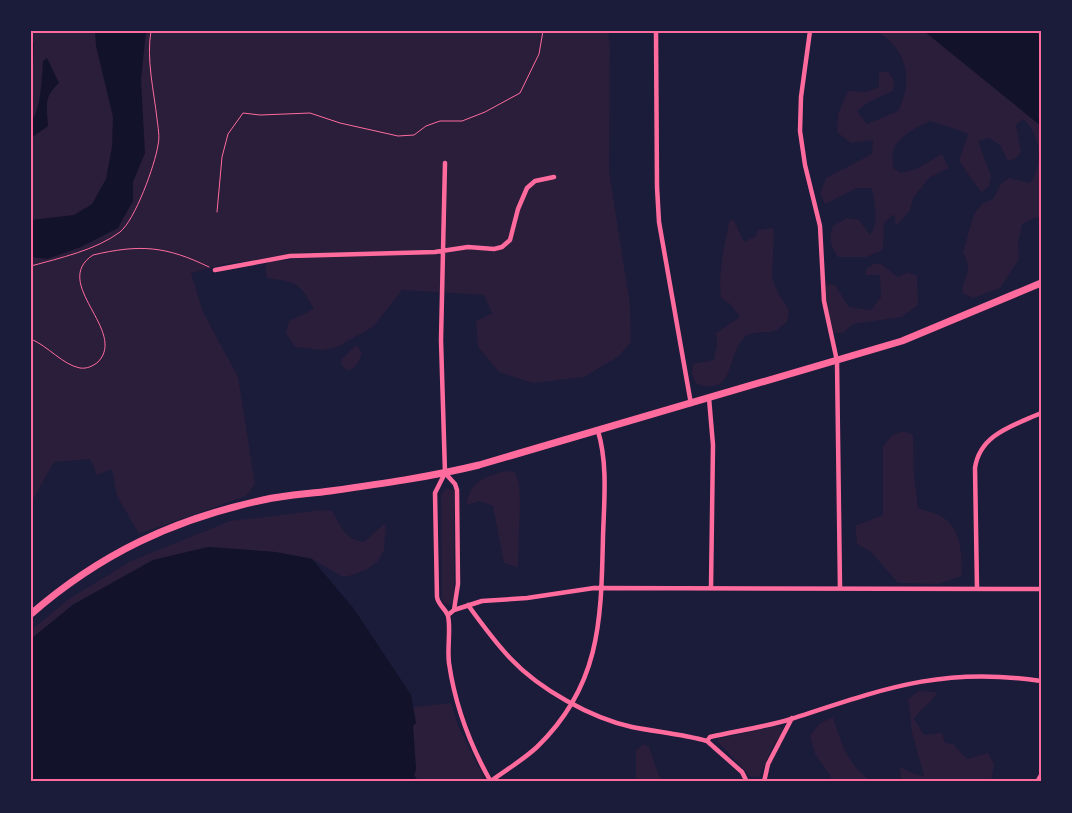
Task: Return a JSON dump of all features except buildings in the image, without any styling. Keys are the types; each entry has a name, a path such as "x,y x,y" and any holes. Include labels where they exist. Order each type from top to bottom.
{"main road":[{"path":"31,614 85,571 131,545 176,524 264,500 445,473 598,431 837,361 921,334 1041,283"}],"street":[{"path":"656,31 659,213 691,404"},
{"path":"810,31 801,97 800,131 805,166 820,226 824,301 837,361 840,588"},
{"path":"445,163 441,340 445,473 435,492 437,597 440,606 448,615 449,660 454,693 468,736 491,782 535,749 551,733 572,704 596,641 602,588 603,455 598,431"},
{"path":"215,270 290,256 328,257 456,248 494,249 502,247 510,240 518,208 527,188 535,181 554,177"},
{"path":"709,398 713,445 711,588"},
{"path":"977,588 975,468 978,456 984,444 994,435 1041,413"},
{"path":"445,473 455,484 457,490 458,584 454,610"},
{"path":"448,615 454,610 468,605 602,588 1041,589"},
{"path":"468,605 516,664 538,682 572,704 631,727 681,734 706,741 742,772 747,782"},
{"path":"706,741 710,738 792,718 886,688 941,678 991,676 1041,681"},
{"path":"764,782 768,764 792,718"},
{"path":"1038,782 1041,775"}],"path":[{"path":"31,266 98,244 121,231 136,208 151,172 159,143 152,79 151,31"},
{"path":"217,212 222,157 228,134 243,113 260,115 310,113 340,123 398,136 414,135 426,126 440,121 462,121 485,112 520,93 539,54 543,31"},
{"path":"31,339 79,368 91,366 101,358 105,346 102,332 80,285 82,269 93,255 155,247 177,253 215,270"}],"shaded area":[{"path":"31,31 608,31 610,46 609,171 630,305 631,342 619,356 584,377 533,383 499,372 478,347 476,321 492,313 484,295 402,290 373,327 335,348 322,350 295,347 286,333 289,321 314,309 304,293 296,285 267,278 265,266 269,262 312,257 311,252 225,264 191,273 203,312 238,377 255,484 246,496 139,534 117,496 112,469 97,475 90,459 54,462 31,503"},
{"path":"95,31 146,31 141,80 145,153 133,182 133,201 118,228 81,247 47,259 31,257 31,220 74,215 92,204 106,179 112,147 113,117 96,46"},
{"path":"876,31 924,31 1041,126 1041,217 1022,224 1018,243 1019,259 1000,288 973,298 962,293 968,269 963,252 974,214 982,204 993,199 1001,184 1009,178 1030,183 1034,175 1039,158 1037,141 1034,133 1023,119 1016,125 1021,152 1015,159 1008,161 1000,145 989,138 978,141 991,176 989,187 981,192 959,161 968,134 930,121 908,133 895,147 893,168 901,173 916,169 942,154 949,168 929,178 913,198 910,211 896,226 894,214 884,223 883,250 866,257 838,257 834,249 831,242 833,226 847,218 859,220 870,235 876,219 872,188 857,188 825,204 820,194 826,178 872,154 873,140 851,143 837,132 838,114 848,91 866,92 879,87 879,73 888,71 894,81 893,91 869,102 857,111 867,124 898,111 906,88 905,66 901,56 887,38"},
{"path":"924,31 1032,31 1041,36 1041,126"},
{"path":"31,40 34,43 31,99"},
{"path":"47,58 59,83 48,98 48,126 31,138 31,120 37,110 43,61"},
{"path":"733,219 744,242 756,236 758,230 772,228 774,231 772,278 778,293 789,310 787,322 774,331 754,333 744,338 738,346 728,373 718,385 696,384 692,374 693,364 714,360 717,345 716,333 740,317 730,304 721,298 720,288 723,251 729,222"},
{"path":"874,264 881,264 898,277 908,272 917,276 918,305 902,317 853,324 843,333 834,333 825,303 826,284 835,285 849,307 871,310 881,297 880,275 866,275 866,269"},
{"path":"356,345 362,352 358,363 353,369 347,370 341,364 341,360"},
{"path":"904,431 913,435 914,476 918,508 935,513 950,523 960,544 962,576 938,584 898,583 871,552 857,544 855,526 883,515 883,447 892,435"},
{"path":"506,471 515,472 519,483 518,567 504,563 493,506 480,501 466,505 471,490 475,485 491,475"},
{"path":"446,488 454,492 454,600 450,605 444,603 442,599 441,495"},
{"path":"322,510 332,511 348,535 364,542 384,524 386,526 384,550 378,561 366,570 349,576 341,576 312,559 275,552 208,547 74,604 31,639 31,630 69,599 131,561 230,521"},
{"path":"208,547 275,552 312,559 354,609 411,695 416,723 413,726 416,770 414,775 419,782 31,782 31,639 74,604 153,560"},
{"path":"919,691 937,692 914,719 924,735 942,733 945,743 953,744 967,759 988,753 994,764 991,782 901,782 900,767 914,774 924,776 912,732 908,699"},
{"path":"451,703 458,726 486,782 419,782 414,775 416,770 413,725 416,723 413,707"},
{"path":"833,717 851,762 864,776 873,782 826,782 831,777 815,754 810,736 819,724"},
{"path":"777,726 782,727 783,732 773,746 759,777 750,776 717,741 718,739"},
{"path":"644,744 649,747 659,776 664,782 636,782 636,750"}]}
